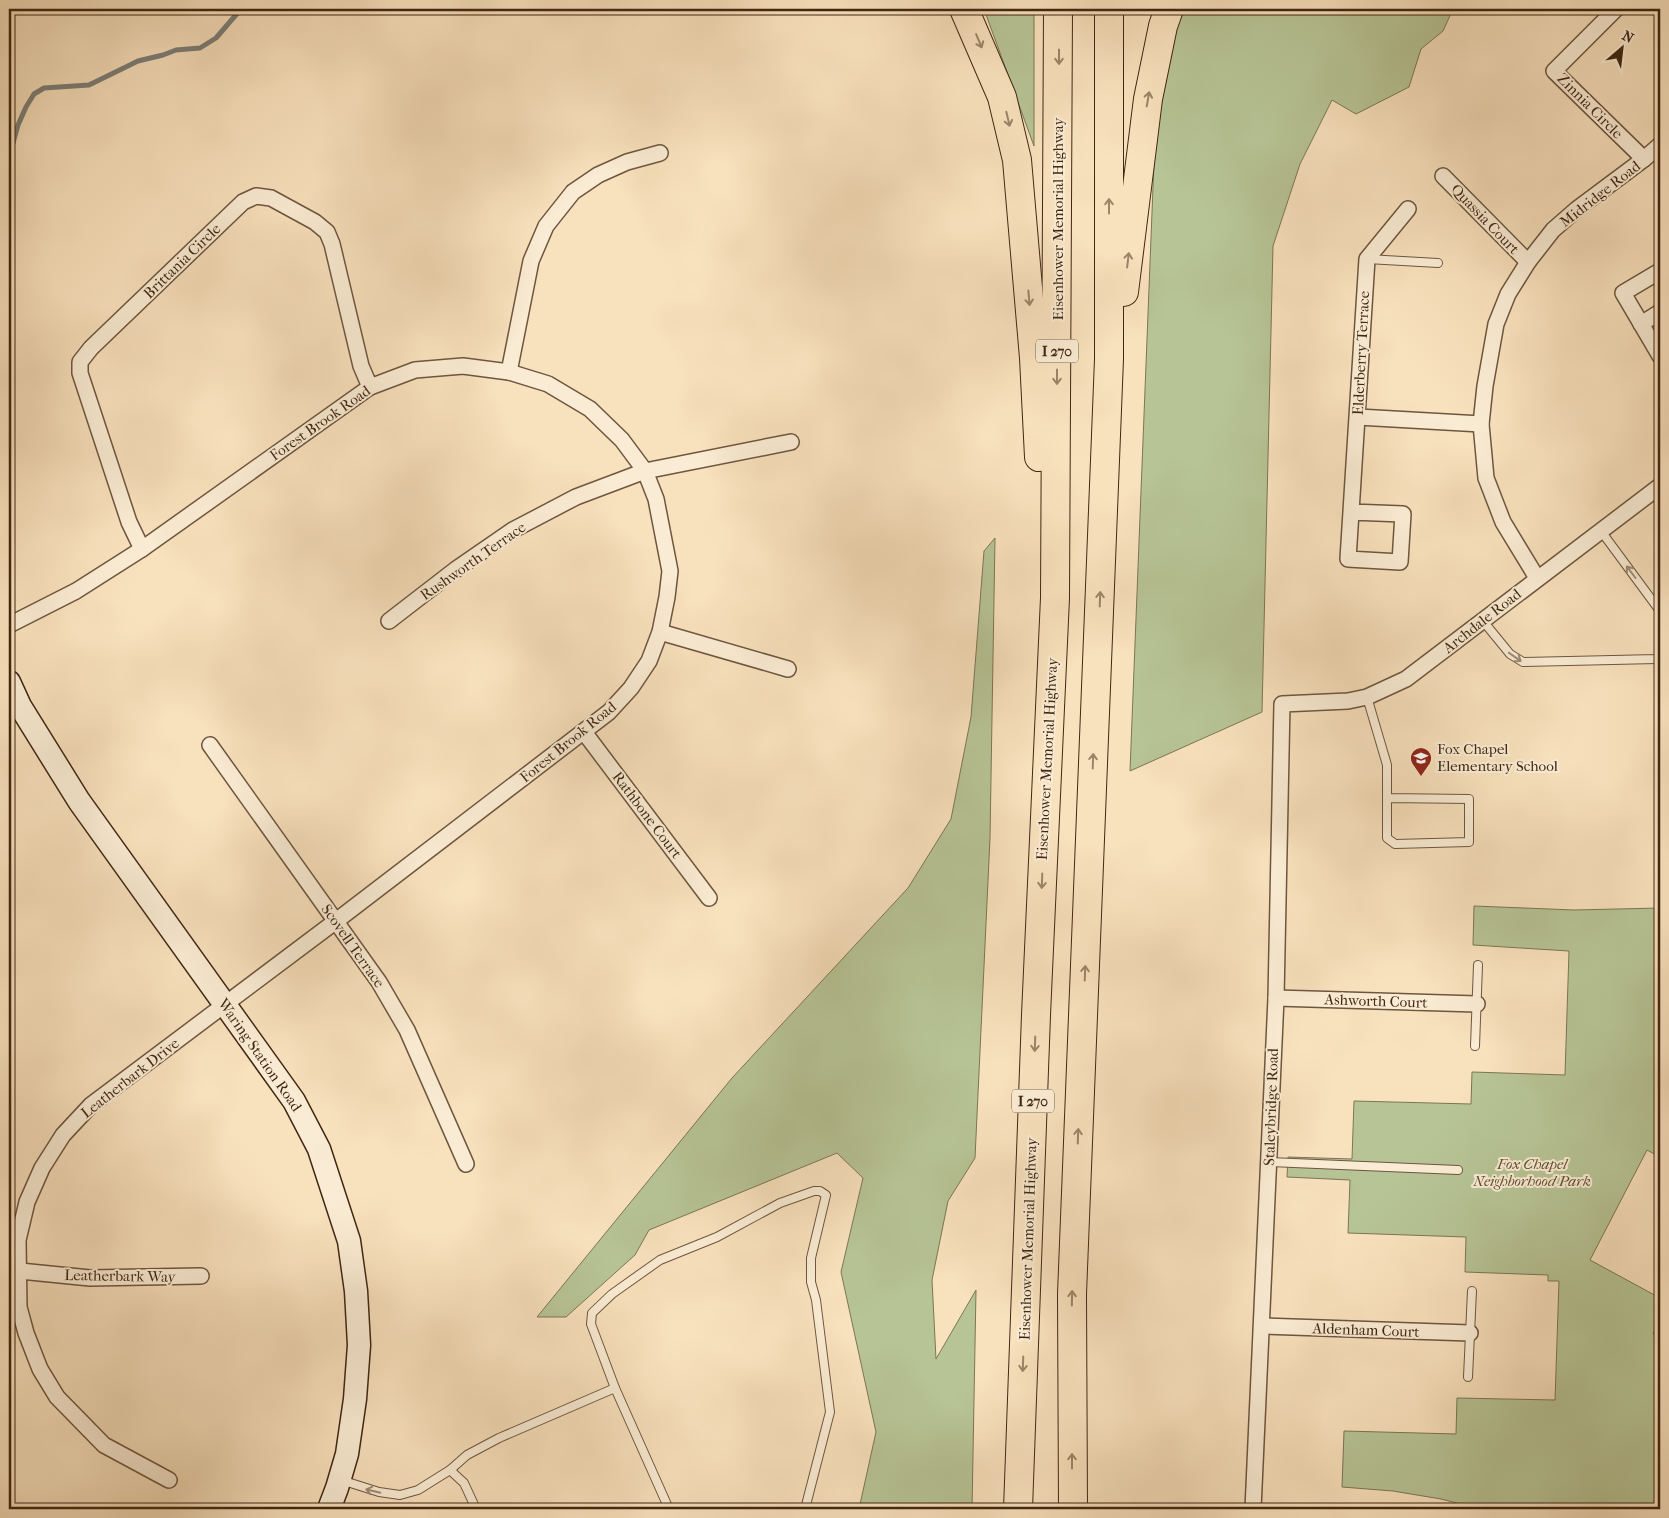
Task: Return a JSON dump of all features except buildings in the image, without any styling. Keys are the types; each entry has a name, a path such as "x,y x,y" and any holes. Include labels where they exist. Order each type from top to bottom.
{"highway":[{"path":"964,9 1002,97 1017,160 1034,358 1050,693"},
{"name":"Eisenhower Memorial Highway","path":"1018,1509 1055,598 1058,9"},
{"path":"1073,1509 1072,1294 1110,359 1108,9"},
{"path":"1107,430 1148,100 1163,26 1169,9"}],"street":[{"name":"Zinnia Circle","path":"1616,9 1554,71 1644,159"},
{"name":"Midridge Road","path":"1537,578 1503,522 1486,478 1481,424 1485,386 1496,324 1508,294 1528,262 1553,230 1577,209 1660,145"},
{"path":"509,372 531,261 546,226 573,192 598,175 627,162 660,153"},
{"name":"Quassia Court","path":"1443,176 1528,262"},
{"name":"Brittania Circle","path":"142,549 129,522 80,374 80,362 91,348 243,202 256,196 271,198 315,222 327,232 332,244 361,366 370,387"},
{"path":"1367,259 1408,209"},
{"name":"Elderberry Terrace","path":"1351,512 1403,514 1400,562 1348,559 1367,259"},
{"path":"1660,271 1623,293 1660,356"},
{"path":"1641,324 1660,312"},
{"name":"Forest Brook Road","path":"9,626 76,591 142,549 370,387 415,370 463,366 509,372 548,384 590,409 622,440 645,471 656,499 670,571 660,632 649,661 631,688 610,712 225,1004"},
{"path":"1358,417 1481,424"},
{"name":"Rushworth Terrace","path":"389,622 455,570 513,530 576,498 645,471 791,442"},
{"name":"Archdale Road","path":"1282,704 1348,702 1367,698 1406,679 1660,486"},
{"path":"660,632 788,669"},
{"name":"Waring Station Road","path":"9,682 20,706 79,801 298,1109 319,1149 349,1241 356,1291 359,1345 355,1399 347,1454 340,1480 328,1509"},
{"name":"Staleybridge Road","path":"1253,1509 1276,998 1282,704"},
{"name":"Rathbone Court","path":"584,732 709,898"},
{"name":"Scovell Terrace","path":"210,745 379,982 407,1030 466,1164"},
{"name":"Ashworth Court","path":"1276,998 1476,1004"},
{"name":"Leatherbark Drive","path":"169,1480 104,1444 57,1397 40,1369 26,1333 19,1307 14,1270 18,1240 27,1202 42,1168 63,1135 91,1105 225,1004"},
{"name":"Leatherbark Way","path":"14,1270 90,1278 201,1276"},
{"name":"Aldenham Court","path":"1262,1326 1470,1333"}],"lane":[{"path":"1367,259 1438,263"},
{"path":"1600,531 1660,611"},
{"path":"1483,621 1510,654 1523,662 1657,659 1660,657"},
{"path":"1367,698 1387,765 1387,798 1387,838 1396,844 1469,842 1469,798 1387,798"},
{"path":"1475,1046 1478,965"},
{"path":"1269,1162 1458,1170"},
{"path":"669,1509 615,1388 591,1324 592,1313 612,1294 660,1260 717,1237 780,1203 814,1191 820,1191 826,1195 811,1258 811,1282 816,1300 830,1412 805,1509"},
{"path":"1468,1377 1472,1291"},
{"path":"340,1480 370,1490 400,1495 418,1490 450,1470 467,1455 499,1438 615,1388"},
{"path":"450,1470 464,1483 476,1509"}],"green space":[{"path":"984,9 1034,9 1034,146"},
{"path":"1182,9 1453,9 1443,31 1421,49 1409,87 1356,114 1332,100 1300,164 1273,246 1262,712 1130,771 1155,136 1165,74"},
{"path":"995,538 990,838 975,1158 948,1201 932,1280 936,1359 976,1290 972,1509 859,1509 876,1432 841,1272 863,1178 837,1153 649,1230 635,1255 566,1317 537,1317 732,1078 908,888 951,819 971,717 984,551"},
{"name":"Fox Chapel Neighborhood Park","path":"1474,906 1574,910 1660,908 1660,1157 1647,1150 1590,1260 1660,1298 1660,1319 1653,1334 1660,1338 1660,1509 1479,1509 1441,1499 1393,1491 1342,1487 1344,1431 1456,1434 1457,1398 1555,1400 1559,1281 1548,1281 1548,1275 1465,1272 1466,1237 1348,1233 1350,1180 1287,1177 1288,1157 1352,1159 1354,1101 1471,1104 1472,1072 1565,1075 1569,951 1473,945"}],"waterway":[{"path":"9,150 26,107 34,94 44,88 89,85 138,61 176,50 200,48 216,38 241,9"},
{"path":"409,9 414,11"}],"place":[{"name":"Fox Chapel Elementary School","path":"1421,777"}]}
